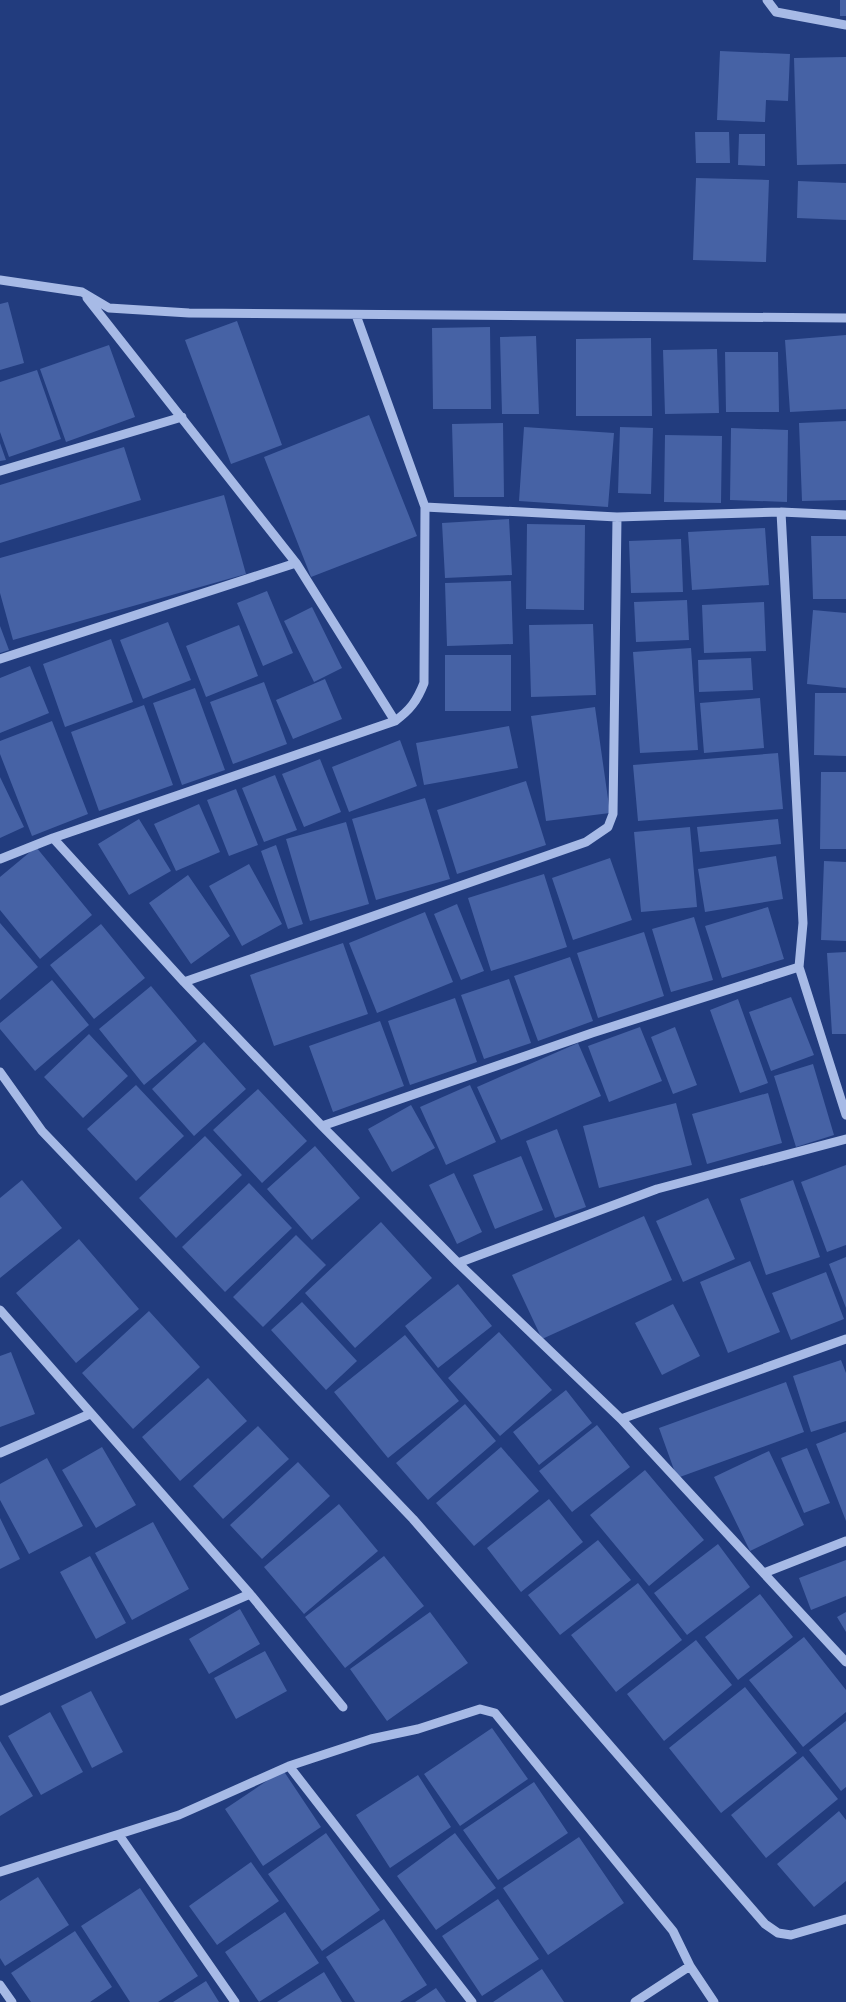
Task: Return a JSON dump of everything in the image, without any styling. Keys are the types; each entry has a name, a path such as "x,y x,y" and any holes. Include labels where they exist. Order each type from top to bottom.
{"street":[{"path":"767,0 776,12 846,25"},
{"path":"0,280 82,292 109,308 189,313 846,318"},
{"path":"82,292 296,563 395,721"},
{"path":"0,858 53,838 395,721 408,712 418,700 424,683 425,507 356,315"},
{"path":"0,471 182,417"},
{"path":"425,507 617,517 781,512 846,514"},
{"path":"781,512 803,923 799,967 846,1115"},
{"path":"184,982 586,842 608,827 614,814 617,517"},
{"path":"0,659 296,563"},
{"path":"53,838 184,982 322,1126 458,1263 621,1419 846,1662"},
{"path":"322,1126 592,1032 799,967"},
{"path":"0,1072 42,1131 413,1519 765,1924 778,1933 792,1935 846,1919"},
{"path":"458,1263 658,1189 846,1139"},
{"path":"0,1310 250,1594 342,1707"},
{"path":"621,1419 846,1339"},
{"path":"0,1453 90,1414"},
{"path":"764,1573 846,1541"},
{"path":"0,1701 250,1594"},
{"path":"0,1872 179,1815 289,1766 371,1739 418,1729 459,1714 480,1709 495,1713 673,1931 690,1966 714,2002"},
{"path":"289,1766 472,2002"},
{"path":"119,1835 235,2002"},
{"path":"635,2002 690,1966"},
{"path":"0,1985 12,2002"}],"building":[{"path":"840,0 846,0 846,16 840,16"},
{"path":"720,51 790,54 788,101 766,100 765,122 717,120"},
{"path":"846,57 846,164 797,165 794,58"},
{"path":"695,132 729,132 730,163 696,163"},
{"path":"739,134 765,134 765,166 738,165"},
{"path":"696,178 769,180 766,262 693,260"},
{"path":"798,181 846,183 846,220 797,218"},
{"path":"8,302 24,363 0,370 0,304"},
{"path":"237,321 282,445 231,464 185,340"},
{"path":"490,327 491,409 433,409 432,328"},
{"path":"846,335 846,409 790,412 785,340"},
{"path":"536,336 539,414 502,414 500,337"},
{"path":"651,338 652,416 576,416 576,339"},
{"path":"109,345 135,417 66,442 40,369"},
{"path":"717,349 719,413 665,414 663,350"},
{"path":"725,352 778,352 779,412 726,412"},
{"path":"37,370 61,439 9,457 0,432 0,382"},
{"path":"369,415 417,536 311,577 264,457"},
{"path":"846,421 846,500 802,501 799,423"},
{"path":"503,423 504,497 454,497 452,424"},
{"path":"524,427 614,433 608,507 519,501"},
{"path":"620,427 653,428 651,494 618,493"},
{"path":"731,428 788,430 787,502 730,500"},
{"path":"665,435 722,436 721,503 664,502"},
{"path":"0,443 6,460 0,461"},
{"path":"124,447 141,500 0,543 0,485"},
{"path":"224,495 246,574 13,640 0,593 0,558"},
{"path":"509,519 512,575 445,578 442,523"},
{"path":"527,524 585,525 584,610 526,609"},
{"path":"765,528 769,585 692,590 688,532"},
{"path":"811,536 846,536 846,599 813,599"},
{"path":"681,539 683,592 631,593 629,541"},
{"path":"511,581 513,644 447,646 445,583"},
{"path":"267,591 293,653 263,666 237,603"},
{"path":"687,600 689,640 636,642 634,602"},
{"path":"764,602 766,651 704,653 702,605"},
{"path":"312,607 342,668 314,682 284,621"},
{"path":"813,610 846,613 846,688 807,684"},
{"path":"168,622 191,680 143,699 120,640"},
{"path":"593,624 596,695 531,697 529,625"},
{"path":"239,625 258,676 206,697 186,646"},
{"path":"0,626 9,650 0,653"},
{"path":"111,639 133,702 65,727 43,664"},
{"path":"691,648 698,750 640,753 633,652"},
{"path":"445,655 511,655 511,711 445,711"},
{"path":"751,658 753,690 699,692 698,660"},
{"path":"30,666 49,713 0,733 0,678"},
{"path":"325,679 342,719 293,739 276,700"},
{"path":"264,682 287,744 233,764 210,702"},
{"path":"195,688 225,770 182,785 153,703"},
{"path":"815,693 846,693 846,756 814,755"},
{"path":"760,698 764,748 704,753 700,703"},
{"path":"144,705 173,785 99,811 71,732"},
{"path":"595,707 610,813 546,821 531,716"},
{"path":"52,721 88,814 32,836 0,754 0,741"},
{"path":"509,726 518,768 424,785 416,743"},
{"path":"400,740 417,786 349,812 332,767"},
{"path":"778,753 783,809 638,821 633,765"},
{"path":"320,759 341,812 304,827 282,774"},
{"path":"821,772 846,772 846,849 820,849"},
{"path":"275,775 297,830 264,842 242,788"},
{"path":"0,777 24,827 0,838"},
{"path":"526,781 546,845 457,874 437,810"},
{"path":"236,789 258,845 229,856 207,800"},
{"path":"425,798 450,879 376,900 352,819"},
{"path":"199,804 220,852 176,871 154,824"},
{"path":"139,819 171,871 129,895 98,844"},
{"path":"778,819 781,844 700,852 697,827"},
{"path":"346,822 369,904 310,921 286,839"},
{"path":"690,827 697,907 641,912 634,832"},
{"path":"276,845 303,924 288,929 261,851"},
{"path":"36,847 92,915 40,959 0,910 0,877"},
{"path":"776,856 783,899 705,912 698,869"},
{"path":"610,858 632,920 573,940 552,878"},
{"path":"824,861 846,862 846,941 821,940"},
{"path":"249,864 282,924 242,946 209,886"},
{"path":"544,874 567,947 491,971 468,898"},
{"path":"188,875 230,936 191,964 149,903"},
{"path":"457,904 484,971 461,980 434,914"},
{"path":"768,907 784,959 722,978 705,926"},
{"path":"425,912 453,982 377,1013 349,943"},
{"path":"694,917 713,980 671,992 652,929"},
{"path":"0,923 38,967 0,1000"},
{"path":"101,924 145,978 94,1019 50,965"},
{"path":"644,932 664,996 598,1018 577,953"},
{"path":"343,943 368,1014 274,1046 250,975"},
{"path":"846,952 846,1034 832,1034 827,953"},
{"path":"570,957 593,1021 538,1041 514,976"},
{"path":"509,979 531,1043 484,1059 461,995"},
{"path":"52,980 89,1025 35,1071 0,1029 0,1023"},
{"path":"151,986 197,1041 144,1085 99,1029"},
{"path":"791,997 814,1055 771,1071 749,1012"},
{"path":"455,998 477,1062 410,1085 388,1021"},
{"path":"738,999 768,1083 740,1093 710,1010"},
{"path":"380,1021 404,1086 333,1112 309,1046"},
{"path":"640,1027 662,1081 609,1102 588,1046"},
{"path":"675,1027 697,1085 673,1094 651,1037"},
{"path":"89,1034 128,1076 83,1118 44,1077"},
{"path":"204,1042 246,1089 194,1136 152,1089"},
{"path":"578,1043 601,1096 501,1140 477,1087"},
{"path":"813,1064 834,1135 796,1147 774,1076"},
{"path":"136,1085 184,1136 136,1181 87,1129"},
{"path":"470,1085 496,1142 446,1165 420,1107"},
{"path":"258,1089 307,1141 262,1183 213,1130"},
{"path":"768,1093 782,1143 707,1164 692,1114"},
{"path":"676,1103 692,1165 599,1188 583,1126"},
{"path":"411,1105 435,1148 392,1172 368,1129"},
{"path":"557,1129 586,1207 555,1218 526,1141"},
{"path":"205,1136 242,1175 176,1238 139,1198"},
{"path":"315,1146 360,1198 312,1240 267,1189"},
{"path":"521,1156 543,1210 495,1229 473,1175"},
{"path":"846,1165 846,1245 827,1252 801,1182"},
{"path":"454,1173 482,1232 457,1244 429,1185"},
{"path":"22,1180 62,1228 0,1278 0,1198"},
{"path":"793,1180 820,1257 766,1275 740,1199"},
{"path":"249,1183 292,1228 225,1292 182,1247"},
{"path":"708,1198 735,1259 683,1282 656,1221"},
{"path":"644,1216 672,1280 542,1339 512,1275"},
{"path":"381,1222 432,1278 355,1348 305,1293"},
{"path":"296,1235 326,1265 263,1327 233,1297"},
{"path":"79,1239 139,1309 76,1363 16,1293"},
{"path":"846,1257 846,1308 829,1264"},
{"path":"750,1261 780,1332 728,1353 700,1282"},
{"path":"826,1272 844,1319 791,1340 772,1293"},
{"path":"458,1284 492,1326 438,1368 405,1326"},
{"path":"302,1302 357,1361 326,1390 271,1330"},
{"path":"673,1304 700,1356 662,1375 635,1323"},
{"path":"149,1311 200,1367 133,1429 82,1373"},
{"path":"499,1332 552,1390 500,1436 448,1378"},
{"path":"405,1335 459,1401 388,1458 334,1392"},
{"path":"11,1352 35,1414 0,1427 0,1356"},
{"path":"841,1360 846,1373 846,1421 811,1432 793,1376"},
{"path":"208,1378 247,1421 180,1481 142,1437"},
{"path":"786,1382 804,1432 677,1478 659,1428"},
{"path":"566,1390 592,1423 539,1465 513,1432"},
{"path":"465,1404 496,1441 428,1500 396,1463"},
{"path":"597,1425 630,1467 572,1512 539,1471"},
{"path":"258,1426 289,1459 223,1519 193,1486"},
{"path":"846,1432 846,1521 816,1444"},
{"path":"102,1447 136,1505 96,1528 62,1470"},
{"path":"501,1447 539,1491 474,1546 436,1503"},
{"path":"807,1448 830,1503 804,1513 781,1458"},
{"path":"769,1451 804,1525 750,1551 714,1477"},
{"path":"47,1458 83,1526 29,1554 0,1500 0,1484"},
{"path":"298,1462 330,1496 262,1559 230,1525"},
{"path":"645,1470 704,1540 649,1586 590,1515"},
{"path":"549,1499 583,1542 521,1592 487,1548"},
{"path":"339,1504 378,1551 304,1614 264,1567"},
{"path":"0,1518 20,1559 0,1569"},
{"path":"153,1522 189,1589 132,1620 95,1553"},
{"path":"598,1540 631,1580 560,1635 528,1595"},
{"path":"718,1544 750,1587 687,1635 654,1593"},
{"path":"90,1556 126,1623 96,1639 60,1572"},
{"path":"384,1556 424,1606 345,1668 305,1617"},
{"path":"846,1560 846,1596 811,1610 799,1578"},
{"path":"638,1583 682,1640 616,1692 571,1635"},
{"path":"760,1594 793,1637 738,1680 705,1637"},
{"path":"240,1609 260,1644 209,1674 189,1639"},
{"path":"430,1612 468,1663 387,1721 350,1669"},
{"path":"846,1612 846,1632 837,1617"},
{"path":"804,1637 846,1690 846,1712 803,1747 749,1680"},
{"path":"696,1640 732,1685 664,1741 627,1694"},
{"path":"265,1651 287,1691 236,1719 214,1678"},
{"path":"745,1687 797,1753 721,1813 669,1748"},
{"path":"91,1691 123,1752 92,1768 61,1706"},
{"path":"50,1712 83,1772 41,1795 8,1736"},
{"path":"846,1721 846,1787 841,1791 809,1750"},
{"path":"492,1728 528,1779 460,1826 424,1774"},
{"path":"0,1741 33,1796 0,1816"},
{"path":"803,1756 838,1799 766,1858 731,1815"},
{"path":"283,1770 321,1827 263,1866 225,1809"},
{"path":"418,1775 451,1827 390,1868 356,1815"},
{"path":"534,1782 568,1833 498,1880 463,1830"},
{"path":"839,1811 846,1820 846,1881 814,1907 777,1864"},
{"path":"326,1833 380,1910 322,1951 268,1874"},
{"path":"455,1833 496,1888 436,1930 397,1876"},
{"path":"579,1837 624,1903 548,1955 503,1888"},
{"path":"251,1862 279,1901 217,1945 189,1906"},
{"path":"38,1877 69,1925 5,1966 0,1958 0,1901"},
{"path":"140,1888 198,1976 158,2002 130,2002 81,1926"},
{"path":"498,1899 539,1959 482,1996 442,1936"},
{"path":"285,1912 319,1963 259,2002 225,1952"},
{"path":"384,1919 427,1985 400,2002 355,2002 326,1957"},
{"path":"75,1931 112,1987 90,2002 31,2002 11,1973"},
{"path":"542,1969 564,2002 493,2002"},
{"path":"324,1972 342,2002 277,2002"},
{"path":"206,1981 219,2002 173,2002"},
{"path":"436,1988 446,2002 415,2002"}]}
